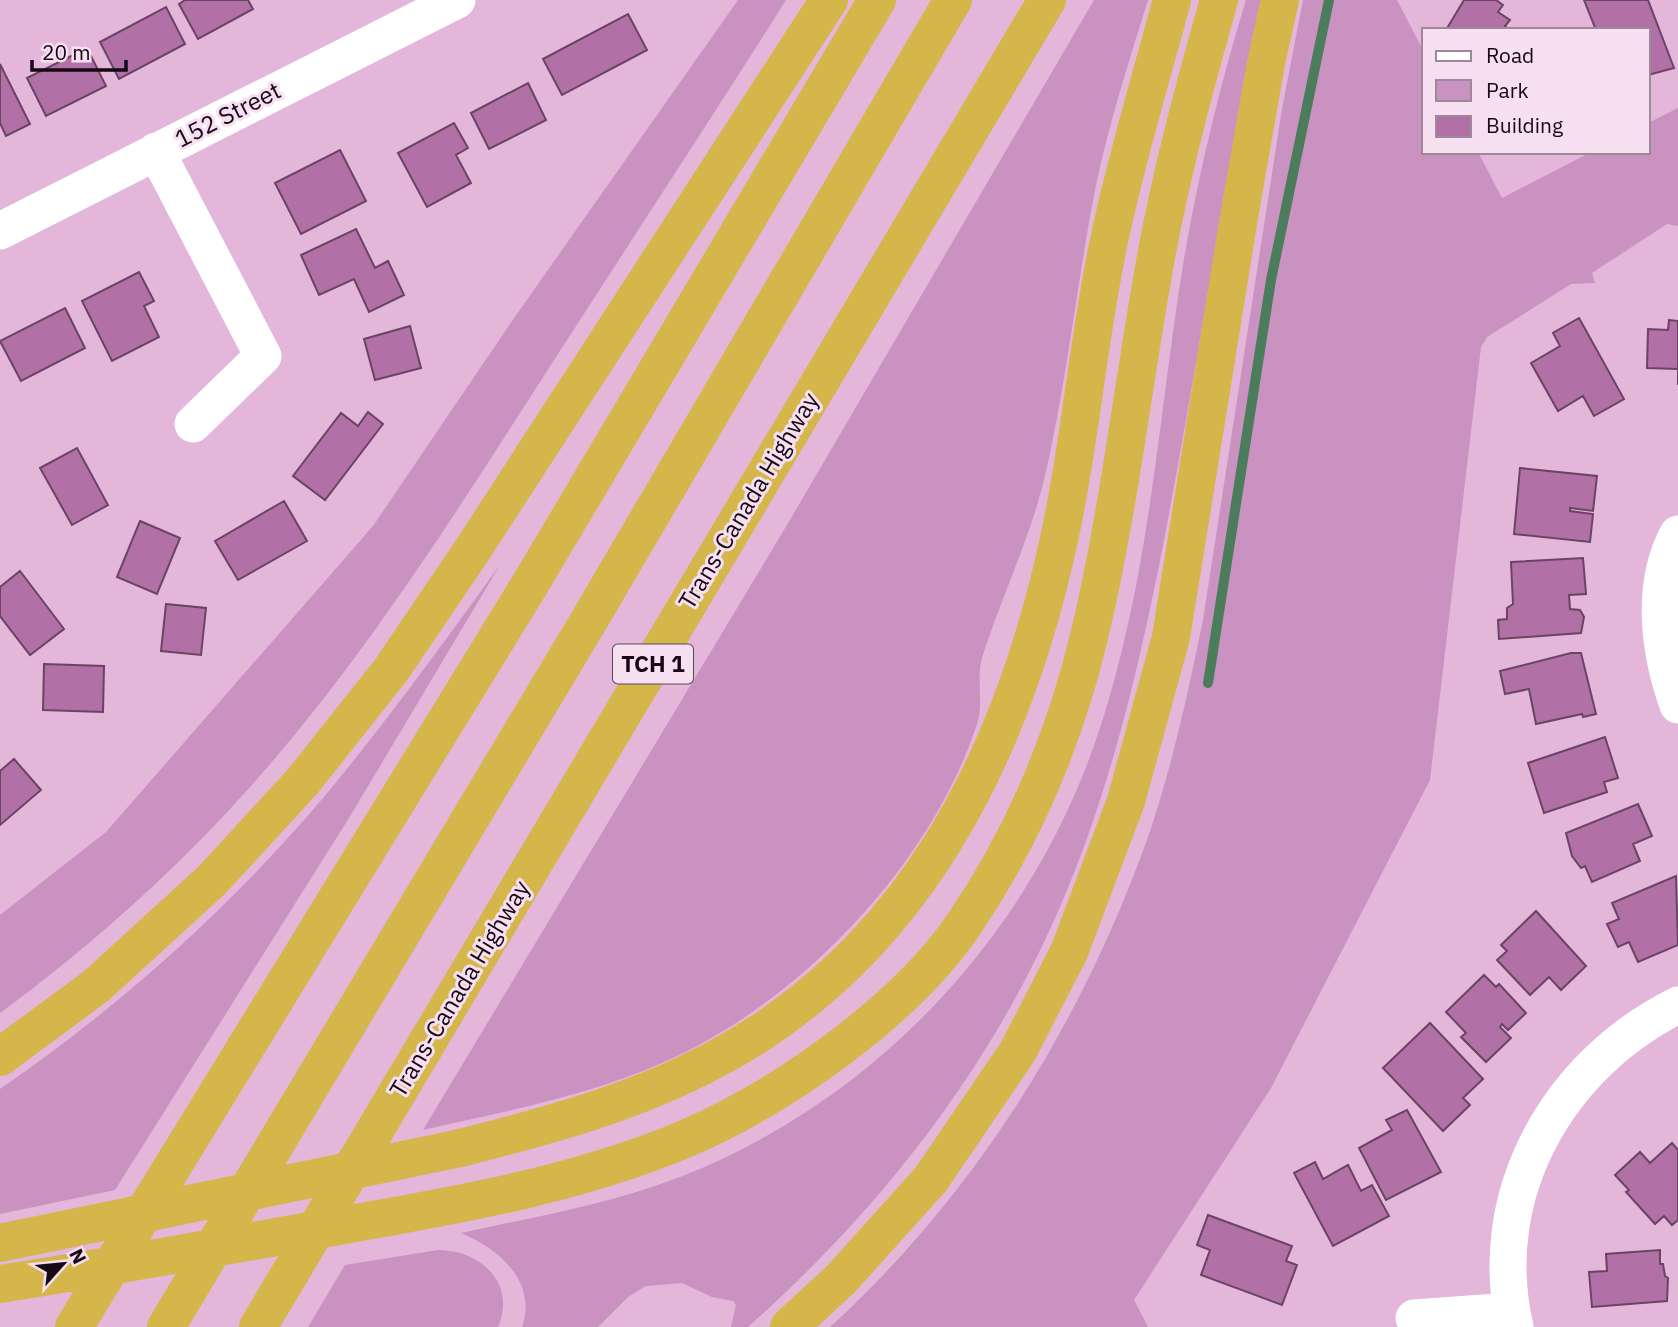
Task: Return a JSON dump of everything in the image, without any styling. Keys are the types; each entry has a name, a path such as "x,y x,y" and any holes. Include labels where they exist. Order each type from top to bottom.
{"highway":[{"path":"0,1057 96,986 212,880 303,782 383,680 473,549 829,0"},
{"path":"74,1327 532,581 877,0"},
{"name":"TCH 1","path":"166,1327 598,606 953,0"},
{"name":"Trans-Canada Highway","path":"258,1327 1047,0"},
{"path":"0,1243 456,1149 530,1130 665,1084 716,1059 789,1013 861,950 913,890 968,804 1000,737 1030,655 1053,566 1110,236 1172,0"},
{"path":"0,1284 419,1212 614,1164 684,1139 738,1112 806,1072 878,1015 927,968 962,928 1018,836 1064,726 1105,564 1157,252 1190,105 1219,0"},
{"path":"789,1327 841,1279 931,1179 1018,1051 1069,952 1126,801 1171,637 1247,169 1280,0"}],"street":[{"name":"152 Street","path":"0,231 457,0"},
{"path":"156,151 263,356 193,424"},
{"path":"1678,534 1662,573 1661,612 1666,666 1678,705"},
{"path":"1414,1318 1513,1319 1508,1265 1512,1221 1539,1138 1575,1083 1603,1054 1629,1034 1678,1005"}],"green space":[{"path":"738,0 786,0 484,468 369,638 286,746 185,856 64,964 0,1013 0,915 106,832 373,526 512,321"},
{"path":"1094,0 1148,0 1113,115 1096,185 1060,404 1039,499 982,658 977,724 956,777 928,828 893,877 854,924 810,966 763,1004 714,1036 664,1062 605,1085 545,1102 423,1130 787,525"},
{"path":"1246,0 1262,0 1154,591 1127,706 1094,818 1051,927 1023,984 958,1092 881,1192 839,1239 748,1327 731,1327 736,1305 733,1301 712,1297 682,1283 646,1286 628,1297 598,1327 522,1327 524,1295 519,1281 501,1257 461,1233 572,1209 653,1187 745,1148 806,1112 863,1071 915,1024 963,973 1006,917 1043,857 1085,769 1111,692 1125,639 1150,504 1178,300 1196,193 1227,64"},
{"path":"1303,0 1397,0 1422,48 1422,154 1479,154 1502,198 1587,154 1650,154 1650,122 1678,108 1678,226 1667,224 1592,273 1595,283 1571,284 1487,337 1481,347 1430,780 1271,1088 1134,1300 1148,1327 830,1327 883,1275 932,1220 1019,1102 1091,973 1148,837 1172,757 1203,620 1282,109"},
{"path":"500,565 349,818 115,1190 0,1214 0,1089 130,990 250,878 346,770 414,683"},
{"path":"438,1250 468,1256 491,1272 503,1296 503,1311 498,1327 308,1327 345,1265"}],"building":[{"path":"185,0 248,0 253,9 198,39 179,4"},
{"path":"1464,0 1496,0 1503,5 1498,12 1510,20 1505,26 1507,28 1447,28"},
{"path":"1584,0 1648,0 1674,68 1650,74 1650,28 1595,28"},
{"path":"166,7 185,44 119,79 100,42"},
{"path":"628,14 647,50 562,95 543,59"},
{"path":"87,48 106,86 46,116 27,78"},
{"path":"0,64 30,124 6,136 0,123"},
{"path":"528,83 546,120 489,149 471,113"},
{"path":"454,123 468,148 456,155 471,183 427,207 398,153"},
{"path":"340,150 366,201 301,234 275,183"},
{"path":"356,229 375,268 388,261 404,295 369,312 354,279 319,295 301,255"},
{"path":"139,272 154,301 144,306 159,337 112,361 82,301"},
{"path":"65,308 85,348 21,381 0,341"},
{"path":"1579,318 1624,399 1594,416 1583,396 1558,411 1531,363 1560,346 1553,333"},
{"path":"1669,320 1678,321 1678,369 1647,368 1648,329 1668,330"},
{"path":"410,326 421,368 375,380 364,339"},
{"path":"368,412 383,424 325,500 293,476 341,413 358,426"},
{"path":"77,448 108,505 72,525 40,468"},
{"path":"1520,468 1597,476 1593,511 1570,508 1570,511 1593,514 1590,542 1514,534"},
{"path":"284,501 307,541 238,580 215,541"},
{"path":"140,521 180,538 157,594 117,577"},
{"path":"1583,558 1586,594 1569,595 1570,609 1580,610 1584,617 1581,633 1499,639 1498,620 1507,619 1507,608 1513,604 1511,562"},
{"path":"20,571 64,629 30,655 0,616 0,587"},
{"path":"166,604 206,608 201,655 161,651"},
{"path":"1571,653 1581,653 1596,714 1583,717 1582,714 1536,724 1529,689 1505,694 1500,671"},
{"path":"44,664 104,666 103,712 43,710"},
{"path":"1605,737 1618,778 1604,782 1607,792 1544,813 1528,763"},
{"path":"14,759 41,790 0,825 0,771"},
{"path":"1638,804 1652,836 1633,844 1640,861 1592,882 1585,866 1581,868 1572,856 1566,833"},
{"path":"1676,876 1678,945 1638,962 1629,942 1618,947 1607,924 1619,919 1612,903"},
{"path":"1536,911 1586,966 1561,990 1549,977 1530,995 1497,960 1507,951 1501,945"},
{"path":"1484,975 1496,987 1499,984 1526,1013 1508,1030 1502,1024 1500,1027 1511,1038 1486,1062 1461,1037 1466,1033 1446,1012"},
{"path":"1430,1023 1483,1079 1463,1098 1470,1105 1443,1131 1383,1068"},
{"path":"1407,1110 1441,1172 1386,1200 1359,1148 1392,1130 1386,1120"},
{"path":"1672,1143 1678,1150 1678,1220 1672,1225 1664,1216 1655,1224 1626,1192 1629,1190 1615,1175 1640,1152 1650,1163"},
{"path":"1315,1162 1323,1179 1348,1165 1361,1191 1372,1185 1389,1216 1333,1246 1294,1173"},
{"path":"1208,1215 1292,1246 1286,1261 1297,1265 1282,1305 1201,1275 1210,1250 1197,1245"},
{"path":"1660,1250 1660,1264 1663,1264 1665,1276 1668,1278 1667,1301 1592,1307 1589,1272 1607,1271 1606,1254"}],"waterway":[{"path":"1208,683 1271,280 1329,0"}]}
